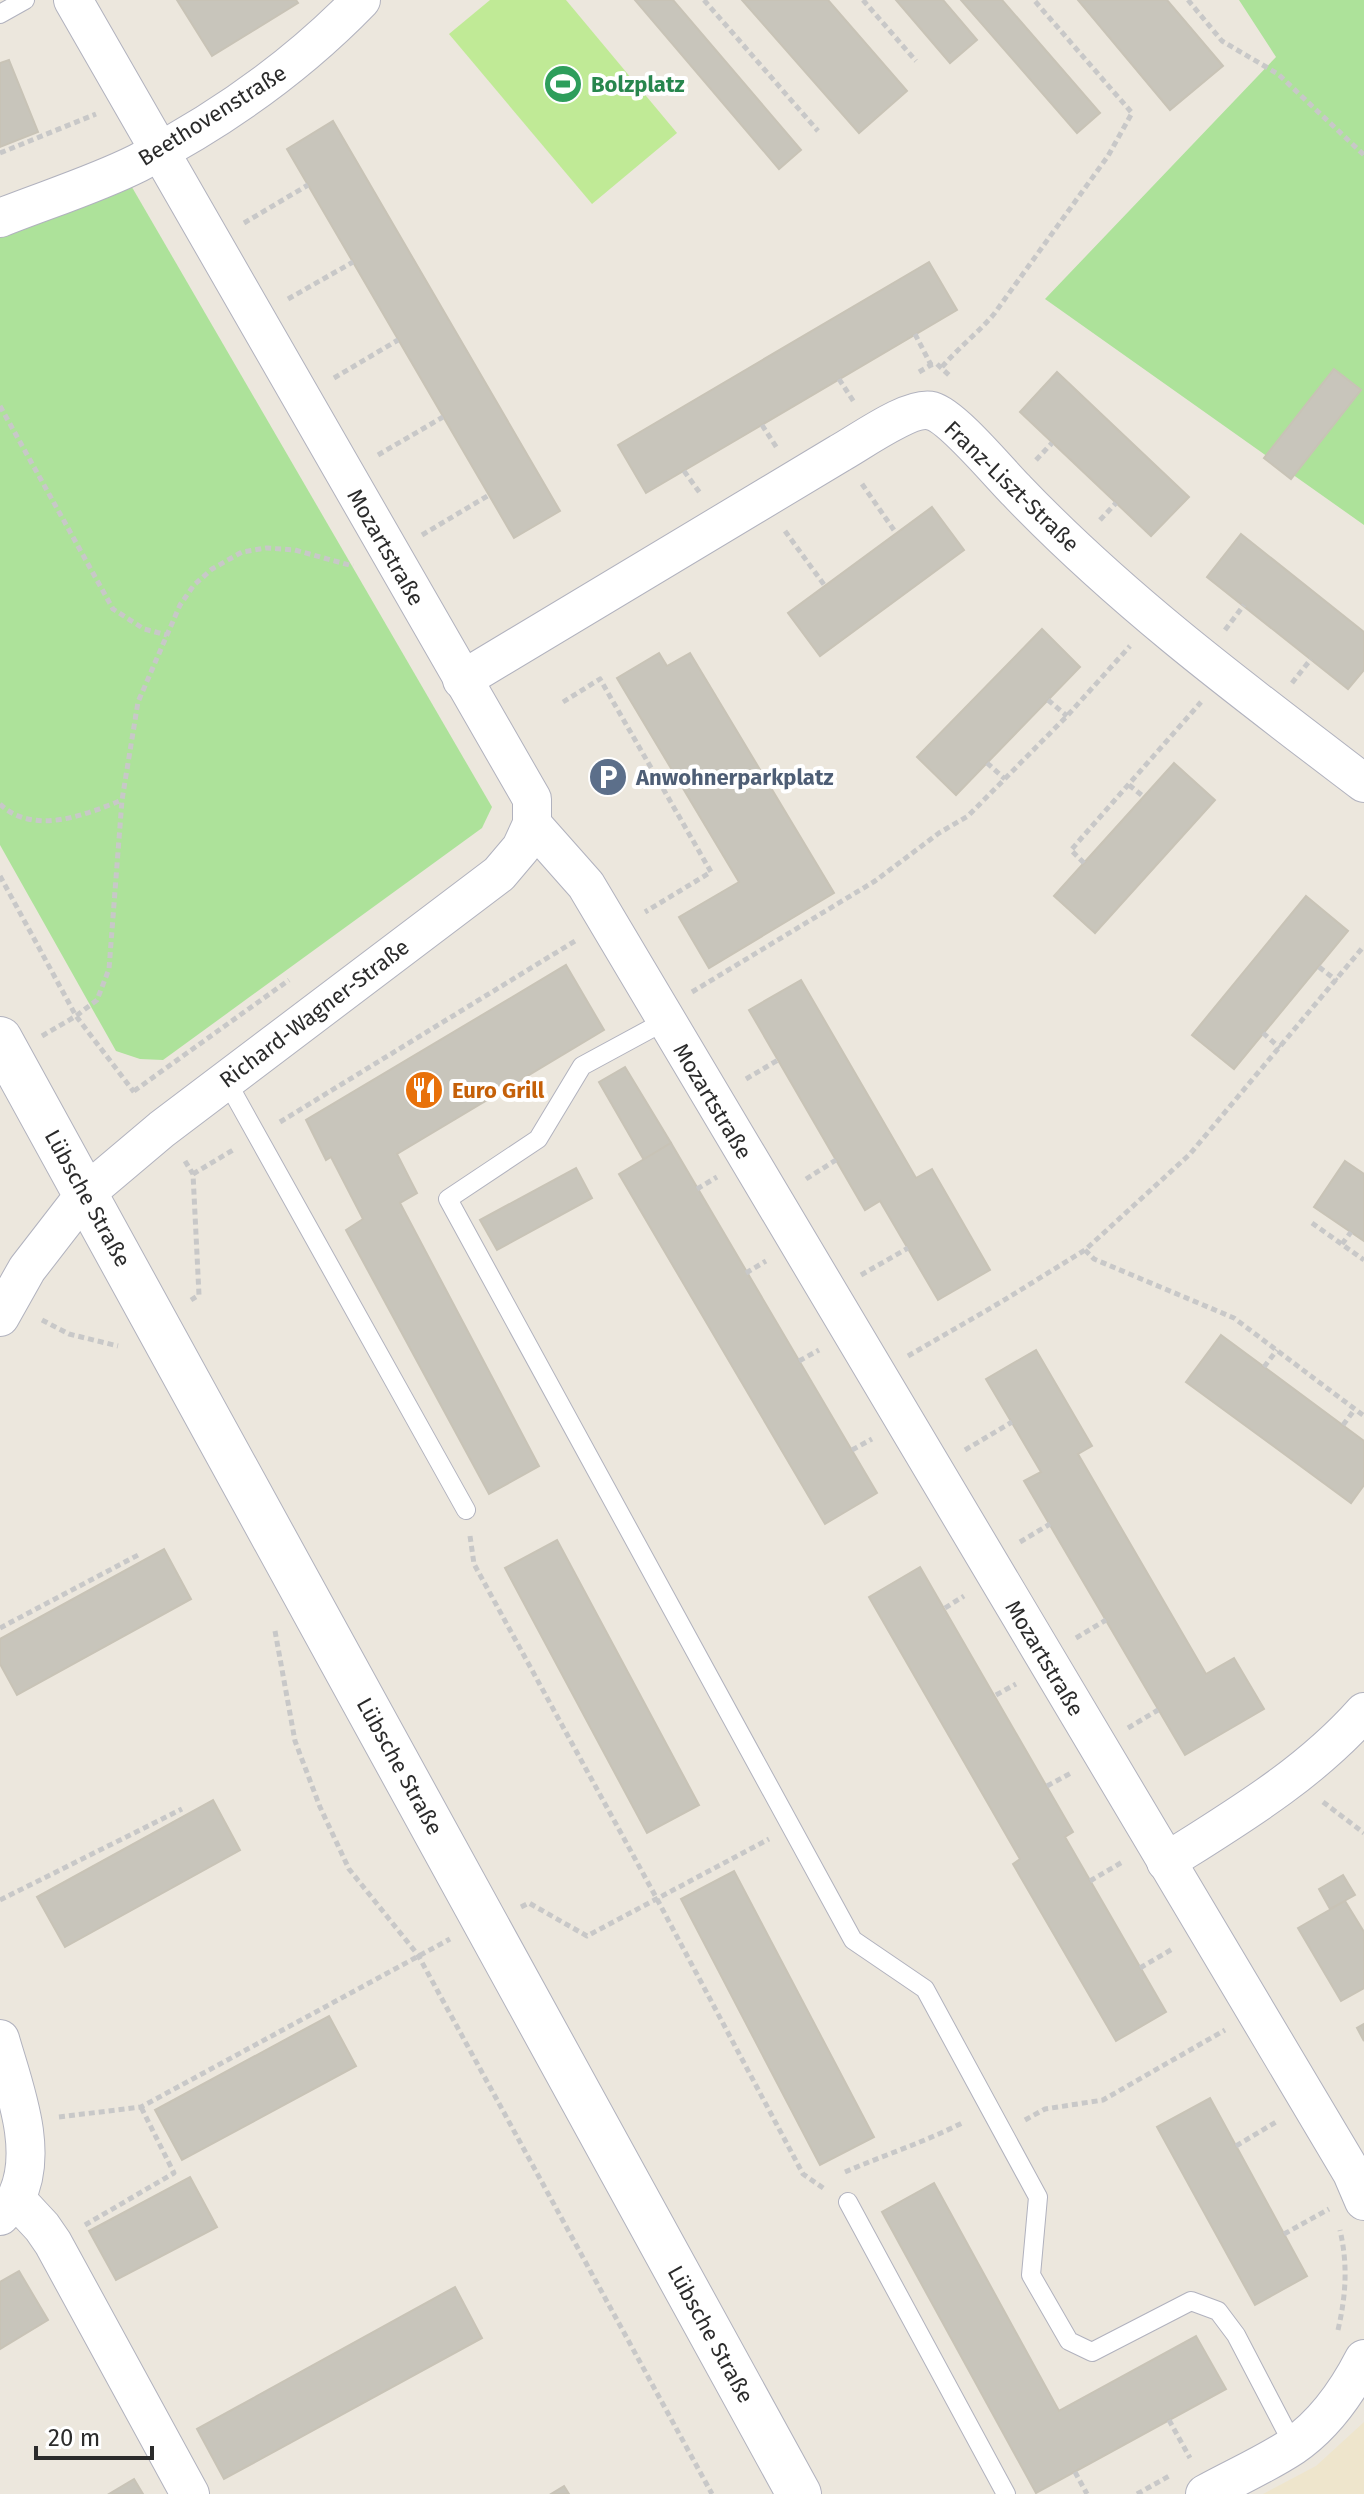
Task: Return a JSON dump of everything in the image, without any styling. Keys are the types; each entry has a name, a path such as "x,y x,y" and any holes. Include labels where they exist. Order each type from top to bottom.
{"street":[{"name":"Mozartstraße","path":"73,0 532,799 532,824 620,920 1148,1860 1352,2173 1346,2215"},
{"name":"Beethovenstraße","path":"0,218 122,170 160,150 243,99 291,64 328,34 361,0"},
{"name":"Franz-Liszt-Straße","path":"462,680 762,498 903,417 920,410 933,411 960,432 1045,521 1154,619 1364,783"},
{"name":"Richard-Wagner-Straße","path":"4,1310 27,1269 85,1194 162,1129 499,874 521,848 532,824"},
{"name":"Lübsche Straße","path":"4,1047 799,2494"},
{"path":"1148,1860 1272,1794 1342,1737 1364,1712"},
{"path":"0,2039 23,2122 26,2164 8,2208 42,2227 53,2243 190,2494"},
{"path":"1193,2475 1294,2446 1349,2388 1350,2349"}],"lane":[{"path":"0,14 25,0"},
{"path":"672,1010 582,1066 538,1139 448,1199 853,1940 925,1989 1003,2132 1038,2197 1031,2275 1069,2341 1092,2352 1191,2301 1218,2311 1236,2335 1294,2446"},
{"path":"226,1080 466,1510"},
{"path":"848,2202 1006,2494"}],"path":[{"path":"704,0 818,131"},
{"path":"863,0 916,61"},
{"path":"942,367 994,314 1108,156 1132,113 1034,0"},
{"path":"1188,0 1222,41 1278,74 1364,155"},
{"path":"0,153 105,111"},
{"path":"234,229 308,185"},
{"path":"278,305 353,262"},
{"path":"915,334 931,365"},
{"path":"324,384 398,340"},
{"path":"907,380 937,364 959,387"},
{"path":"839,379 859,410"},
{"path":"0,406 113,609 144,629 167,635"},
{"path":"368,461 443,417"},
{"path":"762,425 782,456"},
{"path":"1031,465 1052,443"},
{"path":"840,453 896,533"},
{"path":"684,471 704,500"},
{"path":"414,539 489,495"},
{"path":"762,498 825,586"},
{"path":"1096,524 1116,503"},
{"path":"4,1047 76,1016 97,1000 109,969 122,800 138,702 180,605 194,585 212,569 242,552 266,548 295,550 362,569"},
{"path":"1222,633 1244,605"},
{"path":"672,1010 875,881 939,833 968,816 1067,716 1154,619"},
{"path":"1290,685 1311,659"},
{"path":"1084,863 1071,850 1224,676"},
{"path":"193,1174 620,920 711,872 600,679 563,702"},
{"path":"1048,700 1067,716"},
{"path":"987,763 1005,779"},
{"path":"1129,784 1144,797"},
{"path":"0,804 12,815 44,821 89,813 122,800"},
{"path":"0,876 76,1016"},
{"path":"907,1356 1085,1250 1190,1154 1364,946"},
{"path":"1319,967 1337,981"},
{"path":"134,1091 300,973"},
{"path":"1263,1033 1280,1048"},
{"path":"743,1081 778,1060"},
{"path":"802,1181 836,1160"},
{"path":"697,1189 726,1172"},
{"path":"1312,1223 1364,1260"},
{"path":"1342,1244 1351,1232"},
{"path":"859,1277 908,1248"},
{"path":"1085,1250 1094,1259 1234,1318 1364,1416"},
{"path":"746,1273 775,1256"},
{"path":"4,1310 69,1334 117,1344 125,1355"},
{"path":"799,1361 829,1345"},
{"path":"1264,1367 1277,1350"},
{"path":"1343,1425 1355,1409"},
{"path":"963,1452 1012,1422"},
{"path":"852,1450 880,1434"},
{"path":"466,1510 474,1564 803,2174 848,2202"},
{"path":"1017,1544 1050,1524"},
{"path":"0,1628 140,1554"},
{"path":"945,1608 974,1591"},
{"path":"271,1620 295,1741 320,1807 349,1869 418,1955 712,2494"},
{"path":"1072,1640 1106,1620"},
{"path":"996,1695 1025,1679"},
{"path":"1125,1730 1158,1710"},
{"path":"1047,1786 1077,1769"},
{"path":"1312,1794 1364,1833"},
{"path":"0,1900 182,1809"},
{"path":"23,2122 141,2107 418,1955 529,1903 587,1936 791,1827"},
{"path":"1090,1881 1148,1860"},
{"path":"1140,1968 1180,1943"},
{"path":"1003,2132 1045,2109 1103,2100 1230,2028"},
{"path":"53,2243 174,2173 141,2107"},
{"path":"845,2172 887,2153 933,2138 990,2109"},
{"path":"1236,2146 1282,2118"},
{"path":"817,2185 831,2179"},
{"path":"1284,2234 1332,2207 1346,2215 1344,2250 1350,2349"},
{"path":"1137,2494 1193,2475 1169,2420"},
{"path":"1075,2472 1087,2494"}],"shaded area":[{"path":"1364,2422 1364,2494 1263,2494 1316,2466"}],"green space":[{"name":"Bolzplatz","path":"490,0 566,0 677,133 592,204 449,34"},
{"path":"1239,0 1364,0 1364,525 1045,299 1276,57"},
{"path":"122,170 492,807 482,828 163,1060 140,1059 116,1051 0,845 0,218"}],"building":[{"path":"177,0 296,0 298,3 212,56"},
{"path":"635,0 673,0 801,150 779,169"},
{"path":"742,0 828,0 907,91 859,133"},
{"path":"896,0 943,0 977,40 950,63"},
{"path":"961,0 1002,0 1100,113 1077,133"},
{"path":"1078,0 1167,0 1223,66 1170,110"},
{"path":"9,60 38,132 0,147 0,63"},
{"path":"333,121 560,511 514,538 287,149"},
{"path":"929,262 957,310 646,493 618,445"},
{"path":"1334,369 1361,390 1291,479 1264,458"},
{"path":"1057,372 1189,497 1151,536 1020,412"},
{"path":"932,507 964,550 820,656 788,613"},
{"path":"1241,534 1364,632 1364,670 1348,689 1207,577"},
{"path":"1042,629 1080,667 956,795 917,757"},
{"path":"659,653 667,666 690,653 834,893 709,968 679,917 739,882 617,678"},
{"path":"1174,763 1215,800 1095,933 1054,896"},
{"path":"1306,896 1348,931 1234,1069 1192,1035"},
{"path":"566,965 604,1030 397,1154 417,1193 400,1203 539,1466 489,1494 346,1230 363,1219 331,1157 326,1160 306,1120"},
{"path":"801,980 916,1178 932,1169 990,1270 938,1300 880,1201 865,1210 749,1010"},
{"path":"625,1067 671,1143 644,1160 599,1082"},
{"path":"671,1143 877,1493 825,1524 619,1174"},
{"path":"1345,1161 1364,1174 1364,1241 1314,1207"},
{"path":"576,1168 592,1198 497,1250 480,1220"},
{"path":"1221,1335 1364,1441 1364,1485 1351,1503 1186,1382"},
{"path":"1036,1350 1092,1446 1078,1454 1206,1674 1234,1658 1264,1709 1185,1755 1024,1481 1041,1472 986,1379"},
{"path":"557,1540 699,1805 647,1833 505,1568"},
{"path":"164,1549 191,1599 17,1695 0,1664 0,1639"},
{"path":"920,1567 1073,1832 1065,1837 1166,2012 1116,2041 1013,1864 1020,1859 869,1597"},
{"path":"213,1800 240,1850 65,1947 37,1897"},
{"path":"734,1871 874,2137 820,2165 681,1899"},
{"path":"1343,1875 1355,1895 1330,1909 1319,1889"},
{"path":"1345,1901 1364,1932 1364,1988 1341,2001 1298,1928"},
{"path":"329,2016 356,2066 182,2160 155,2110"},
{"path":"1364,2024 1364,2041 1357,2028"},
{"path":"1210,2098 1307,2276 1255,2305 1157,2127"},
{"path":"190,2177 217,2227 116,2280 89,2231"},
{"path":"934,2183 1059,2411 1196,2336 1226,2389 1036,2493 882,2212"},
{"path":"19,2271 48,2320 0,2349 0,2282"},
{"path":"455,2287 482,2338 224,2479 197,2429"},
{"path":"134,2479 143,2494 109,2494"},
{"path":"564,2486 569,2494 551,2494"}],"place":[{"name":"Bolzplatz","path":"563,84"},
{"name":"Anwohnerparkplatz","path":"608,777"},
{"name":"Euro Grill","path":"424,1090"}]}
